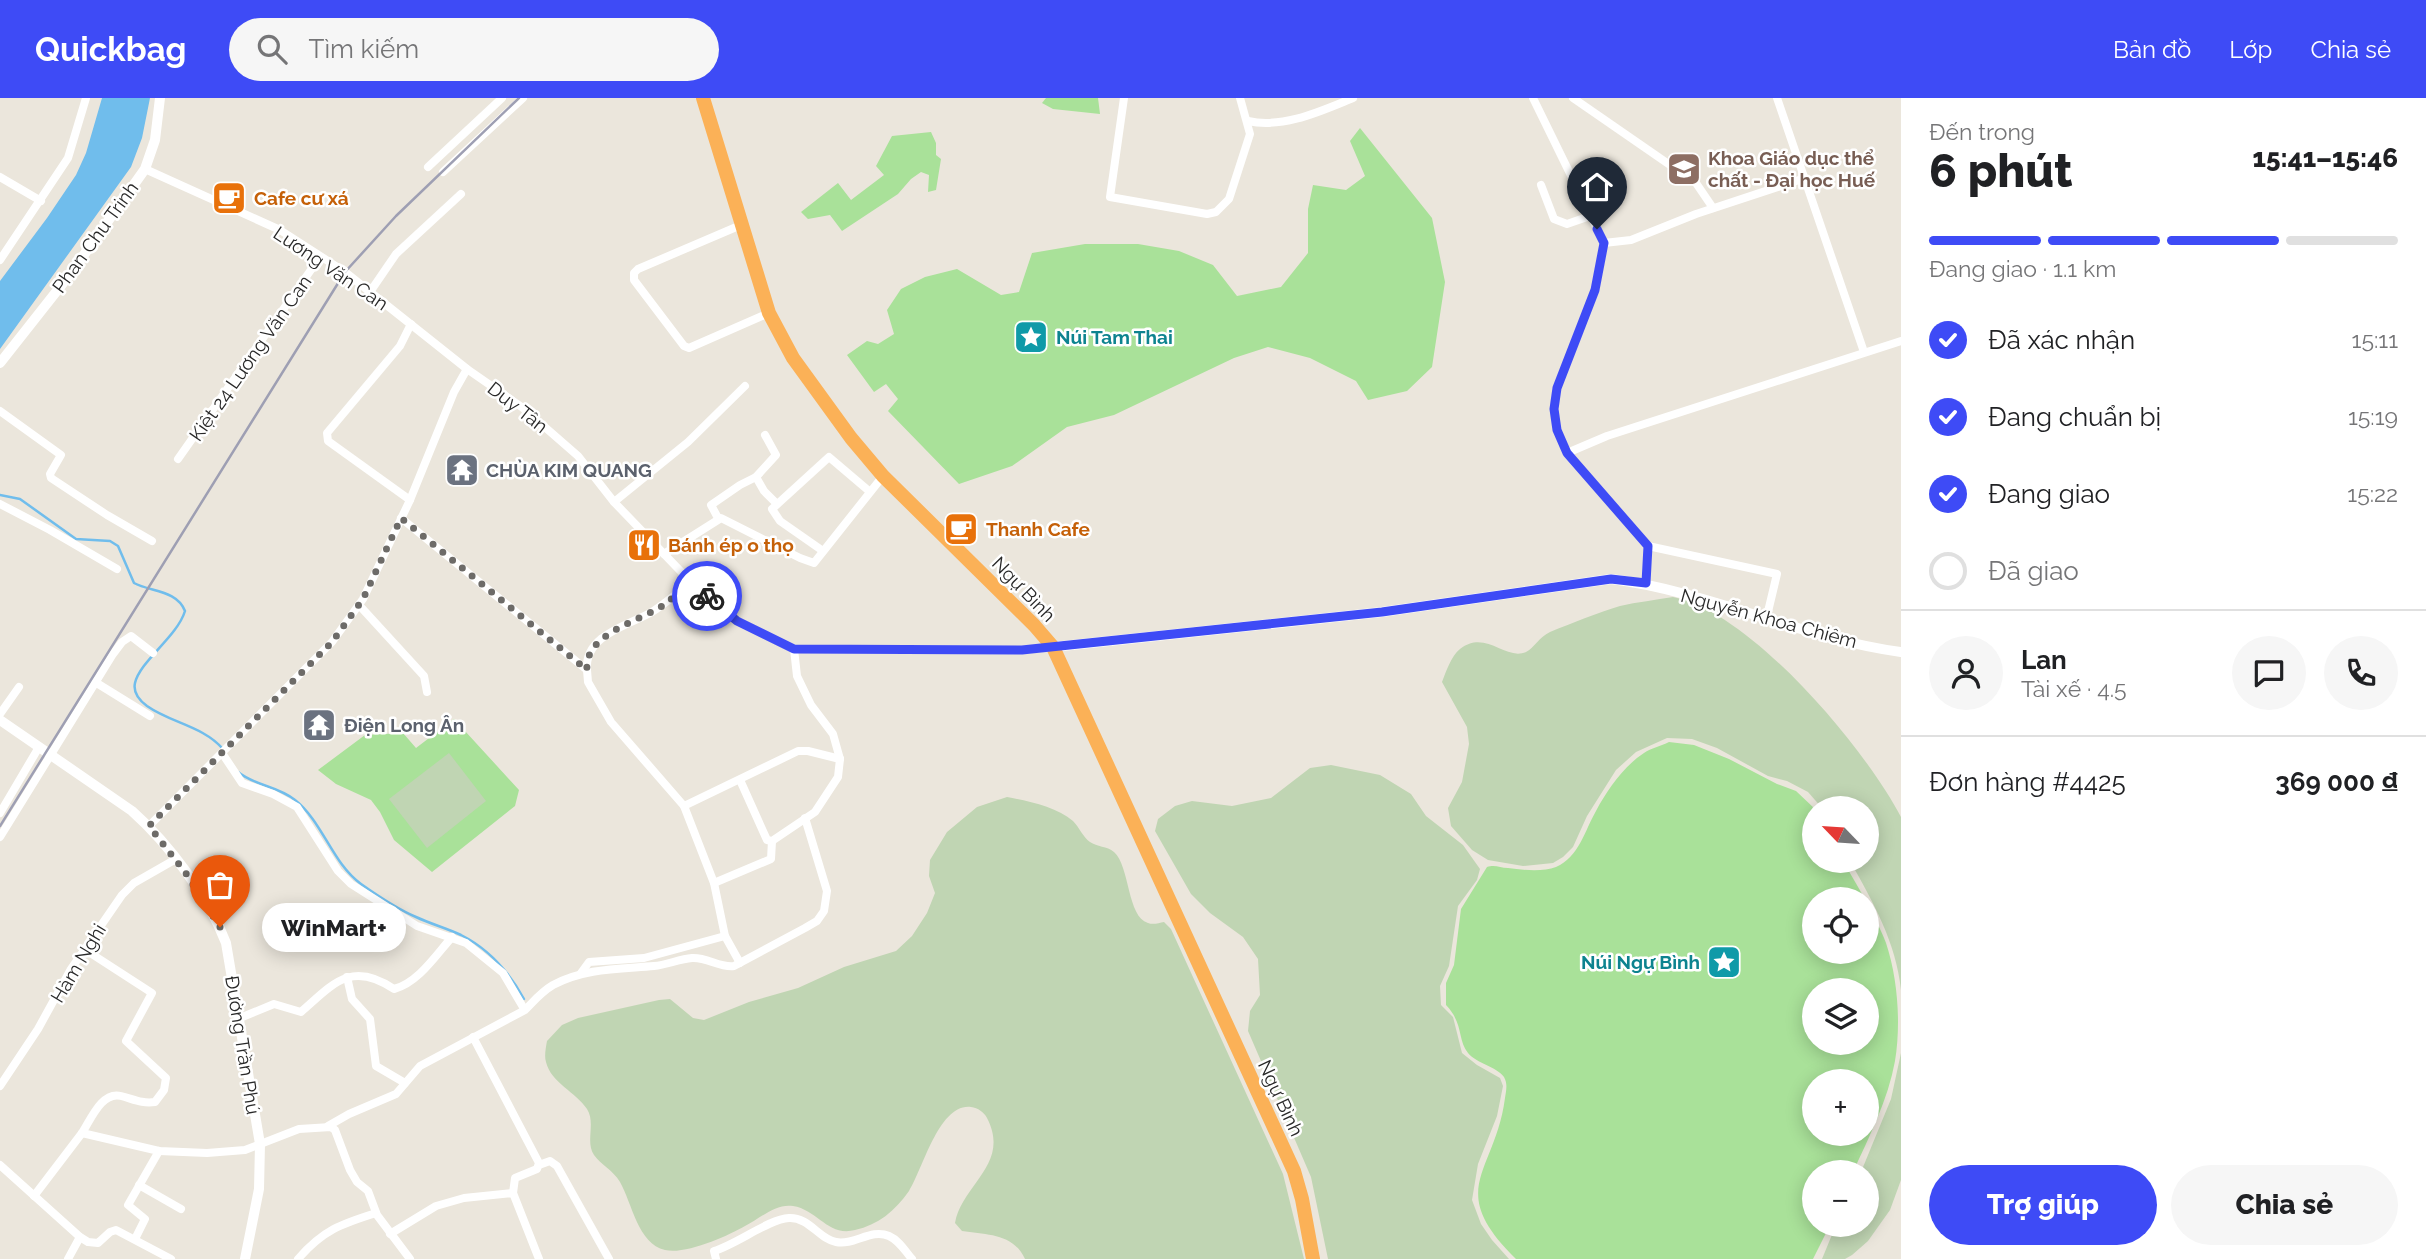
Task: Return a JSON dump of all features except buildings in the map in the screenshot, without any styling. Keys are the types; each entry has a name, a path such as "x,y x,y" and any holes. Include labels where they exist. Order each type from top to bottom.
{"highway":[{"name":"Ngự Bình","path":"703,98 769,313 793,358 851,438 883,476 1053,647 1294,1171 1313,1259"}],"street":[{"path":"0,260 68,158 86,98"},
{"name":"Phan Chu Trinh","path":"0,363 71,273 145,169 155,140 160,98"},
{"path":"428,167 502,98"},
{"path":"443,172 523,98"},
{"path":"1124,98 1110,197 1207,214 1224,206 1233,191 1250,134 1240,98"},
{"path":"1248,121 1261,124 1284,122 1353,98"},
{"path":"1533,98 1604,243 1595,290 1557,388 1554,409 1557,430 1567,453 1648,546 1777,574 1766,620"},
{"path":"1573,98 1696,183 1713,208"},
{"path":"1777,98 1864,352"},
{"name":"Lương Văn Can","path":"145,169 280,230 370,292 467,369"},
{"path":"0,177 41,201"},
{"path":"1604,243 1631,240 1713,208 1805,178"},
{"path":"1541,185 1554,219 1567,224 1591,216"},
{"path":"370,292 396,254 461,194"},
{"path":"741,225 638,269 634,273 634,280 684,346 689,348 769,313"},
{"name":"Kiệt 24 Lương Văn Can","path":"178,459 320,257"},
{"path":"410,500 328,441 327,433 400,346 411,324"},
{"path":"1567,453 1606,436 1901,341"},
{"name":"Duy Tân","path":"149,826 332,642 359,605 410,500 437,430 467,369 523,408 578,456 614,502 691,582 737,621 794,649 1022,650 1053,647"},
{"path":"614,502 688,442 745,386"},
{"path":"0,411 61,455 50,474 51,478 152,541"},
{"path":"765,435 776,455 756,477 711,505 718,518 814,563 883,476"},
{"path":"823,551 780,521 772,509 829,457 869,491"},
{"path":"756,477 764,491 777,504"},
{"path":"0,504 117,569"},
{"path":"401,518 587,670"},
{"path":"664,554 718,518"},
{"path":"1646,583 1648,546"},
{"name":"Nguyễn Khoa Chiêm","path":"1053,647 1382,612 1611,579 1646,583 1766,620 1901,652"},
{"path":"691,582 663,605 603,638 594,647 586,663 588,682 611,722 684,806 714,883 725,936 740,963"},
{"path":"359,605 424,676 427,692"},
{"path":"0,836 118,648 131,636 153,653"},
{"path":"740,780 766,840 772,841 815,812 838,777 840,759 833,734 811,705 797,676 794,649"},
{"path":"95,682 150,716"},
{"path":"0,714 19,687"},
{"name":"Đường Trần Phú","path":"0,720 132,811 149,826 176,859 220,927 226,943 240,1018 260,1144 257,1199 245,1259"},
{"path":"0,813 39,747"},
{"path":"684,806 799,751 840,759"},
{"path":"224,752 244,785 273,794 297,807 338,871 351,884 417,926 466,943 503,974 525,1008"},
{"path":"82,1133 159,1151 207,1153 245,1150 293,1131 328,1126 396,1094 420,1066 525,1008 554,985 581,973 656,966 691,958 711,960 728,967 740,963 805,928 824,911 827,891 805,818"},
{"path":"714,883 771,859 772,841"},
{"name":"Hàm Nghi","path":"0,1086 25,1050 84,949 122,895 134,883 176,859"},
{"path":"581,973 590,962 644,958 725,936"},
{"path":"240,1018 274,1004 301,1012 330,985 356,974 380,979 394,989 402,987 415,978 452,937"},
{"path":"34,1196 104,1099 116,1095 144,1104 155,1102 164,1090 166,1079 126,1041 152,993 84,949"},
{"path":"347,976 352,999 370,1018 376,1066 405,1083"},
{"path":"473,1037 539,1166"},
{"path":"328,1126 335,1130 350,1170 357,1182 368,1191 376,1213 410,1259"},
{"path":"135,1239 145,1219 128,1205 159,1151"},
{"path":"539,1259 513,1193 515,1178 550,1161 557,1166 609,1259"},
{"path":"0,1165 88,1242 98,1244 110,1232 116,1230 171,1259"},
{"path":"139,1185 181,1209"},
{"path":"390,1234 436,1206 464,1198 513,1193"},
{"path":"298,1259 309,1245 334,1227 376,1213"},
{"path":"716,1256 778,1221 810,1225 828,1239 839,1243 870,1235 887,1235 900,1244 912,1259"},
{"path":"68,1259 80,1237"}],"green space":[{"path":"1046,98 1098,98 1100,114 1053,109 1042,103"},
{"path":"1360,128 1432,218 1445,282 1432,367 1407,391 1368,400 1356,381 1310,358 1268,347 1234,358 1114,415 1067,427 1012,466 959,484 888,411 898,399 886,384 874,392 847,355 867,341 878,344 894,334 887,310 901,289 925,277 957,269 1001,295 1019,292 1032,253 1085,244 1138,244 1179,251 1213,265 1237,296 1281,287 1308,253 1308,209 1313,185 1346,190 1365,176 1350,141"},
{"path":"931,132 936,143 936,155 941,159 936,190 928,192 929,175 921,172 898,194 842,231 830,215 808,219 801,212 838,183 851,200 884,175 876,166 892,136"},
{"path":"1673,597 1704,608 1736,628 1770,655 1834,721 1861,756 1901,817 1901,990 1894,955 1879,916 1879,887 1864,887 1857,873 1880,873 1880,796 1812,796 1787,781 1768,776 1717,748 1692,739 1667,738 1636,752 1616,770 1587,816 1573,847 1553,863 1523,866 1488,860 1472,850 1451,826 1448,808 1462,782 1469,744 1467,727 1442,682 1457,652 1478,642 1510,653 1526,652 1546,634 1620,606"},
{"path":"454,719 519,790 515,806 432,872 394,840 371,800 336,784 318,770 365,735 403,733 416,748"},
{"path":"1669,742 1694,745 1796,791 1802,797 1802,873 1850,873 1858,887 1802,887 1802,964 1879,964 1879,928 1886,943 1896,986 1897,1047 1888,1090 1879,1113 1879,1069 1802,1069 1802,1146 1865,1146 1858,1160 1802,1160 1802,1237 1824,1237 1813,1259 1516,1259 1494,1235 1482,1215 1478,1197 1480,1180 1500,1124 1506,1082 1501,1073 1468,1053 1458,1025 1446,1005 1446,983 1454,965 1461,909 1487,867 1539,870 1551,869 1564,863 1576,850 1611,787 1637,758"},
{"path":"449,753 486,801 427,848 389,799"},
{"path":"1331,765 1380,775 1411,794 1426,816 1463,845 1480,869 1477,880 1458,906 1449,966 1440,986 1441,1005 1453,1017 1462,1053 1500,1078 1503,1086 1497,1116 1478,1164 1472,1200 1481,1224 1509,1259 1328,1259 1311,1177 1248,1031 1250,1011 1260,995 1258,959 1243,937 1210,913 1191,894 1155,831 1158,819 1175,806 1192,801 1232,806 1271,798 1310,768"},
{"path":"1007,797 1059,812 1073,821 1090,842 1114,852 1123,868 1132,902 1141,919 1150,924 1164,922 1171,929 1283,1174 1304,1259 1025,1259 1014,1244 1006,1240 962,1231 955,1223 959,1209 983,1173 993,1148 993,1134 987,1118 981,1111 971,1107 950,1115 933,1139 909,1191 892,1211 871,1225 855,1230 837,1230 802,1208 787,1206 774,1209 728,1235 684,1250 665,1250 648,1240 617,1178 591,1150 590,1114 582,1103 558,1082 549,1069 545,1057 547,1041 562,1025 578,1018 659,1000 670,999 693,1018 704,1020 749,1002 798,988 844,967 896,951 912,936 927,913 935,893 929,876 930,860 947,832 977,807"},
{"path":"1901,1053 1901,1180 1890,1210 1879,1226 1879,1160 1866,1160 1872,1146 1879,1146 1879,1128 1891,1099"},
{"path":"1831,1237 1871,1237 1845,1259 1822,1259"}],"water":[{"path":"102,98 150,98 142,138 131,167 0,349 0,281 76,175 86,153"}],"waterway":[{"path":"0,495 20,499 76,539 110,541 118,546 134,583 170,595 181,604 185,611 181,621 144,666 138,675 135,690 147,706 206,735 223,749"},
{"path":"238,772 288,795 305,809 342,865 361,884 402,910 461,935 481,947 505,971 524,999"}],"railway":[{"path":"0,826 345,272 396,216 519,98"}],"way so far":[{"path":"220,927 176,859 149,826 332,642 363,599 401,518 587,670 586,663 594,647 603,638 622,625 663,605 691,582 707,596"}],"place":[{"name":"Khoa Giáo dục thể chất - Đại học Huế","path":"1684,169"},
{"name":"Cafe cư xá","path":"229,198"},
{"name":"Núi Tam Thai","path":"1031,337"},
{"name":"CHÙA KIM QUANG","path":"462,470"},
{"name":"Thanh Cafe","path":"961,529"},
{"name":"Bánh ép o thọ","path":"644,545"},
{"name":"Điện Long Ân","path":"319,725"},
{"name":"WinMart+","path":"220,927"},
{"name":"Núi Ngự Bình","path":"1724,962"}],"route":[{"path":"707,596 737,621 794,649 1022,650 1382,612 1611,579 1646,583 1648,546 1567,453 1557,430 1554,409 1557,388 1595,290 1604,243 1597,229"}]}
